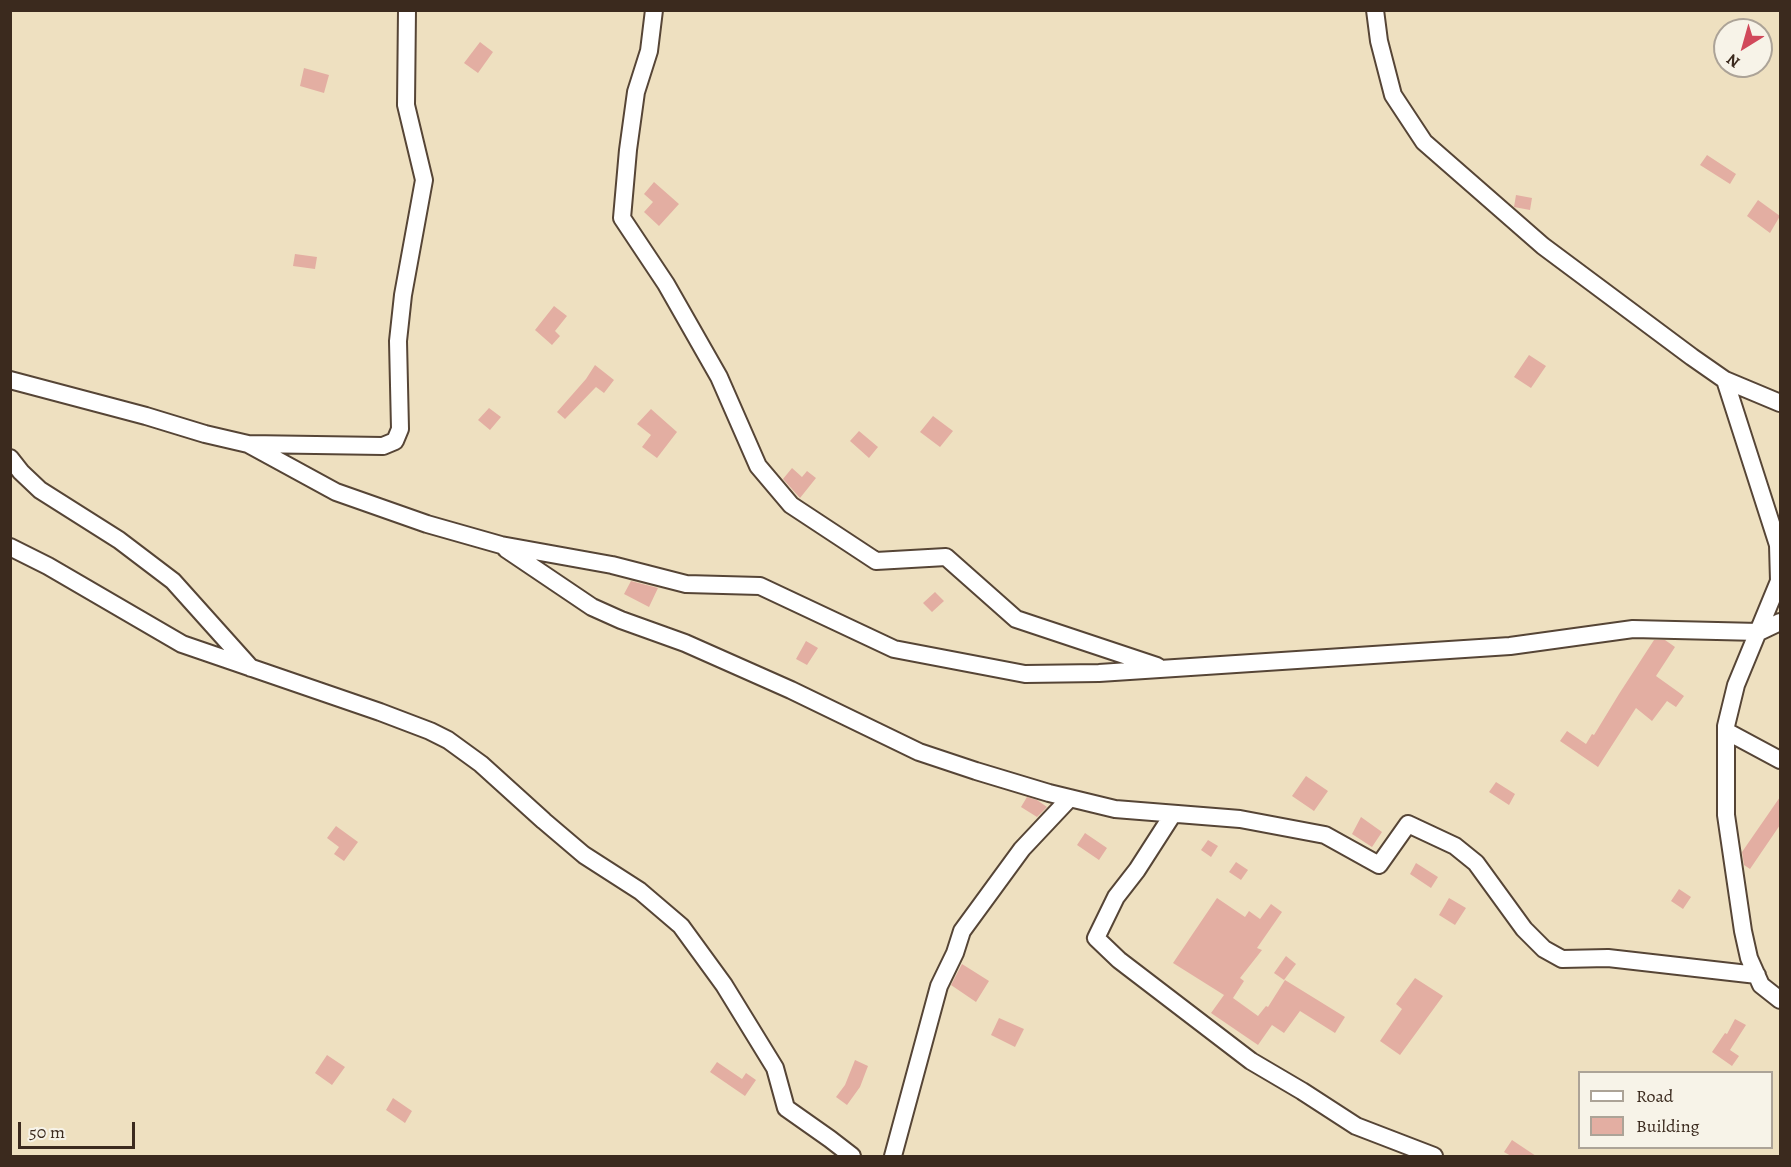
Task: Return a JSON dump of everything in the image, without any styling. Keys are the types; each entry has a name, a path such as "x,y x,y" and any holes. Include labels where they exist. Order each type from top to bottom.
{"street":[{"path":"10,380 248,444 383,446 395,441 400,429 397,383 398,341 403,295 424,180 406,105 407,10"},
{"path":"654,10 649,51 636,92 622,218 666,284 719,377 758,466 791,505 876,561 946,557 1016,619 1167,669"},
{"path":"1375,10 1379,41 1393,95 1424,142 1543,246 1725,380 1780,403"},
{"path":"1725,380 1778,545 1779,581 1737,685 1726,731 1726,815 1749,958 1761,986 1780,1000"},
{"path":"248,444 336,492 427,524 501,545 612,565 686,584 760,586 894,649 1025,674 1099,673 1510,646 1633,629 1759,632 1780,622"},
{"path":"10,458 40,490 119,540 173,581 252,669"},
{"path":"501,545 592,607 685,643 791,690 920,752 976,771 1115,809 1240,819 1325,835 1380,864 1408,824 1455,846 1476,863 1524,929 1544,949 1562,959 1608,958 1757,975"},
{"path":"10,547 48,566 182,644 380,712 448,740 481,764 584,855 640,891 681,926 724,985 775,1068 786,1108 852,1156"},
{"path":"1726,731 1780,760"},
{"path":"893,1156 939,986 955,953 962,931 1022,849 1070,798"},
{"path":"1173,814 1137,870 1116,897 1096,938 1119,960 1251,1061 1356,1126 1434,1156"}],"building":[{"path":"480,42 493,52 478,73 464,63"},
{"path":"304,68 329,75 324,93 300,86"},
{"path":"1707,155 1736,174 1730,184 1700,165"},
{"path":"654,182 679,204 659,226 644,212 653,202 644,194"},
{"path":"1516,195 1532,198 1530,210 1514,207"},
{"path":"1758,200 1780,216 1770,233 1747,216"},
{"path":"295,254 317,257 315,269 293,266"},
{"path":"554,306 567,316 555,331 560,336 552,345 535,330"},
{"path":"1529,355 1546,366 1531,388 1514,377"},
{"path":"595,365 614,380 604,393 596,387 565,419 557,412 586,379"},
{"path":"489,408 501,417 490,430 478,420"},
{"path":"651,409 677,432 657,458 642,447 651,435 637,424"},
{"path":"933,416 953,431 940,447 920,432"},
{"path":"859,431 878,447 869,458 850,441"},
{"path":"792,468 802,477 807,471 816,478 800,498 783,479"},
{"path":"631,581 658,588 649,607 624,594"},
{"path":"935,592 944,601 932,612 923,603"},
{"path":"1654,640 1665,640 1675,647 1656,676 1684,696 1676,707 1667,701 1652,721 1636,708 1598,767 1560,741 1567,731 1586,744"},
{"path":"806,641 818,648 807,665 796,659"},
{"path":"1306,776 1328,791 1314,811 1292,796"},
{"path":"1496,782 1515,794 1509,805 1489,792"},
{"path":"1027,797 1047,807 1037,817 1021,807"},
{"path":"1780,797 1780,825 1750,869 1744,865 1742,852"},
{"path":"1361,817 1382,832 1372,847 1352,834"},
{"path":"336,826 358,842 344,861 334,854 339,847 327,838"},
{"path":"1085,833 1107,848 1099,860 1077,845"},
{"path":"1208,840 1218,846 1211,857 1201,850"},
{"path":"1236,862 1248,870 1241,880 1229,872"},
{"path":"1416,863 1438,877 1431,888 1410,874"},
{"path":"1679,889 1691,897 1683,909 1671,901"},
{"path":"1217,898 1245,917 1249,911 1260,919 1271,904 1282,912 1257,948 1262,950 1240,978 1244,981 1233,998 1258,1016 1266,1006 1268,1007 1285,980 1345,1017 1335,1033 1300,1011 1284,1033 1272,1025 1258,1045 1211,1013 1224,995 1173,963"},
{"path":"1449,898 1466,908 1455,925 1439,915"},
{"path":"1286,956 1296,964 1284,980 1274,973"},
{"path":"962,964 989,981 976,1002 951,985"},
{"path":"1415,978 1443,996 1400,1055 1380,1041 1402,1009 1396,1004"},
{"path":"999,1018 1024,1029 1015,1047 991,1035"},
{"path":"1735,1019 1746,1025 1730,1050 1739,1056 1732,1066 1712,1052 1725,1033 1727,1034"},
{"path":"327,1055 345,1067 332,1085 315,1073"},
{"path":"855,1060 868,1066 860,1087 847,1105 836,1097 845,1085"},
{"path":"717,1062 742,1079 746,1073 756,1080 745,1096 710,1072"},
{"path":"393,1098 412,1111 405,1123 386,1110"},
{"path":"1512,1140 1536,1156 1511,1156 1504,1152"}]}
